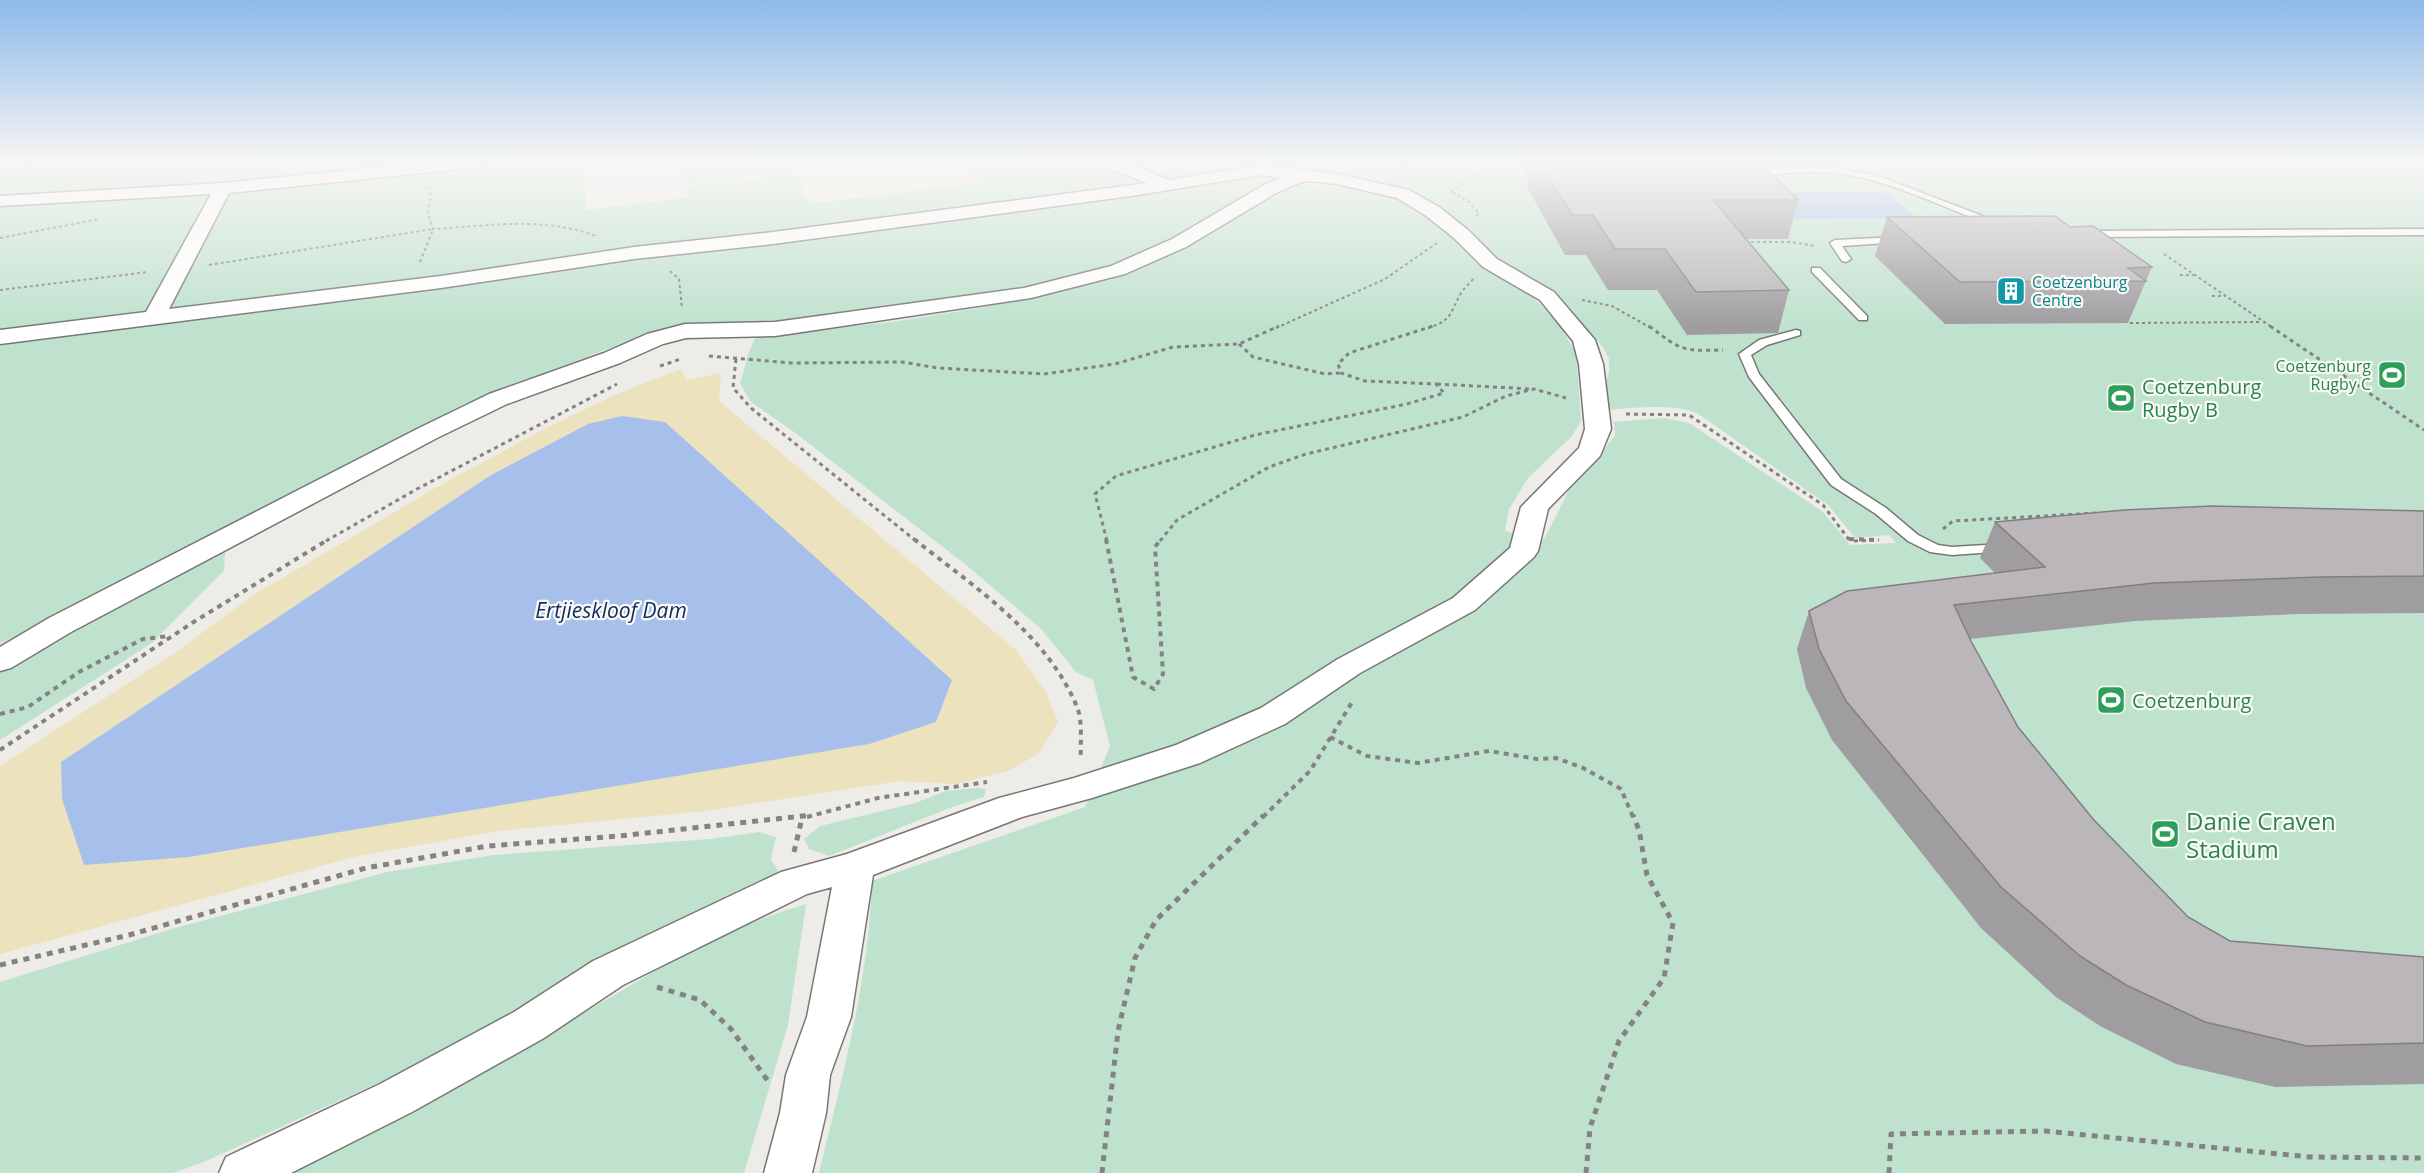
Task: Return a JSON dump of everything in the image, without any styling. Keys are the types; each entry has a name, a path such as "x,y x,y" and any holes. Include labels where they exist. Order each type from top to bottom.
{"street":[{"path":"154,317 209,217"},
{"path":"0,337 414,285 634,253 773,238 931,217"},
{"path":"0,661 60,625 498,399 612,358 655,339 685,331 775,329 923,310 1034,291 1118,270 1179,243 1223,217"},
{"path":"243,1173 396,1098 529,1025 608,973 795,883 855,866 1012,807 1079,789 1188,754 1273,716 1349,666 1464,604 1524,551 1535,507 1591,451 1598,429 1591,364 1584,340 1547,296 1490,263 1461,234 1439,217"},
{"path":"788,1173 803,1113 808,1076 829,1017 855,866"}],"lane":[{"path":"1977,217 2000,225"},
{"path":"1971,222 1983,219"},
{"path":"2077,234 2424,232"},
{"path":"1846,259 1835,243 1913,239"},
{"path":"1816,270 1863,318"},
{"path":"1796,333 1766,340 1744,354 1754,375 1836,482 1881,511 1913,538 1935,549 1952,551 2021,546"}],"path":[{"path":"414,285 422,251 433,229 429,217"},
{"path":"0,290 243,262 433,229 541,223 562,224 584,230 634,253 669,271 679,279 685,331"},
{"path":"705,356 837,364 903,362 938,368 1044,374 1115,364 1173,347 1239,344 1385,279 1447,236 1461,234"},
{"path":"1735,242 1791,242 1822,246"},
{"path":"2162,252 2424,430"},
{"path":"1341,373 1338,364 1349,353 1443,323 1453,313 1461,292 1490,263"},
{"path":"2180,275 2195,275"},
{"path":"1547,296 1575,298 1612,306 1643,321 1675,346 1689,351 1728,351 1744,354"},
{"path":"2212,296 2226,296"},
{"path":"2130,323 2263,322"},
{"path":"1239,344 1253,357 1325,374 1341,373 1365,381 1533,389 1571,399 1597,415 1689,415 1823,505 1850,541 1890,540"},
{"path":"737,351 733,388 751,408 1003,611 1046,654 1078,709 1081,745 1079,789"},
{"path":"656,368 685,358"},
{"path":"0,750 171,635 388,506 626,379"},
{"path":"1436,384 1444,393 1407,404 1255,435 1116,476 1095,494 1109,550 1133,676 1154,690 1163,674 1155,547 1177,520 1269,467 1306,454 1463,417 1506,396 1533,389"},
{"path":"1941,534 1943,528 1953,520 2106,513"},
{"path":"0,714 28,706 79,672 143,639 171,635"},
{"path":"1102,1173 1118,1031 1135,958 1156,920 1310,771 1358,695"},
{"path":"1330,737 1367,756 1418,763 1489,751 1537,759 1556,758 1583,768 1622,789 1639,830 1647,875 1673,923 1664,978 1619,1041 1590,1128 1586,1173"},
{"path":"0,965 129,935 366,868 488,846 802,818 878,798 1005,780 1012,807"},
{"path":"608,973 700,1000 730,1029 773,1089"},
{"path":"1889,1173 1891,1134 2045,1131 2310,1157 2424,1158"}],"green space":[{"path":"0,217 1211,217 1132,261 1039,286 770,323 713,323 658,332 602,351 460,406 186,551 0,644"},
{"path":"1233,217 1429,217 1477,264 1504,275 1525,289 1558,323 1576,353 1581,421 1572,436 1528,478 1509,509 1505,531 1544,540 1573,482 1599,457 1615,435 1614,422 1664,418 1689,423 1822,511 1850,545 1896,543 1889,535 1855,538 1828,505 1697,413 1664,407 1606,410 1604,391 1609,371 1609,359 1603,347 1590,332 1498,263 1452,217 2424,217 2424,1173 819,1173 860,992 870,918 872,881 1085,807 1110,746 1093,680 1076,672 1041,629 965,564 794,432 751,402 740,383 748,354 756,338 899,321 979,308 1110,280 1149,264"},
{"path":"225,552 224,571 152,643 0,740 0,671 212,553"},
{"path":"986,789 984,797 952,807 829,856 809,849 804,839 820,826 915,803 946,791"},
{"path":"759,832 776,837 771,859 778,871 773,880 678,920 444,1053 206,1161 173,1173 0,1173 0,982 175,928 387,872 494,855 710,839"},
{"path":"806,904 788,1025 744,1173 290,1173 501,1061 699,948 769,916"}],"sand":[{"name":"Ertjieskloof Dam","path":"681,369 687,380 721,373 719,401 1016,650 1046,692 1058,722 1038,754 1008,771 955,784 900,781 706,811 498,831 358,856 0,954 0,766 173,654 255,594 439,486 542,430 617,394","holes":["588,424 62,799 61,762 491,475"]}],"water":[{"path":"1764,217 1917,218 1766,219"},
{"name":"Ertjieskloof Dam","path":"622,416 665,422 952,680 936,722 869,744 189,857 84,865 62,799 61,762 491,475 588,424"}],"building":[{"path":"1594,217 1727,217 1789,290 1696,292 1665,249 1615,249"},
{"path":"1887,217 2056,217 2070,227 2093,226 2152,267 2128,268 2146,281 1960,282"},
{"path":"2212,506 2424,511 2424,576 2154,583 1954,605 2018,727 2093,819 2188,917 2230,941 2424,957 2424,1043 2307,1046 2205,1022 2126,985 2080,956 2001,887 1846,701 1819,649 1809,611 1847,591 2045,567 1995,522 2124,510"}],"place":[{"name":"Coetzenburg Centre","path":"2011,291"},
{"name":"Coetzenburg Rugby C","path":"2392,375"},
{"name":"Coetzenburg Rugby B","path":"2121,398"},
{"name":"Coetzenburg","path":"2111,700"},
{"name":"Danie Craven Stadium","path":"2165,834"}]}
